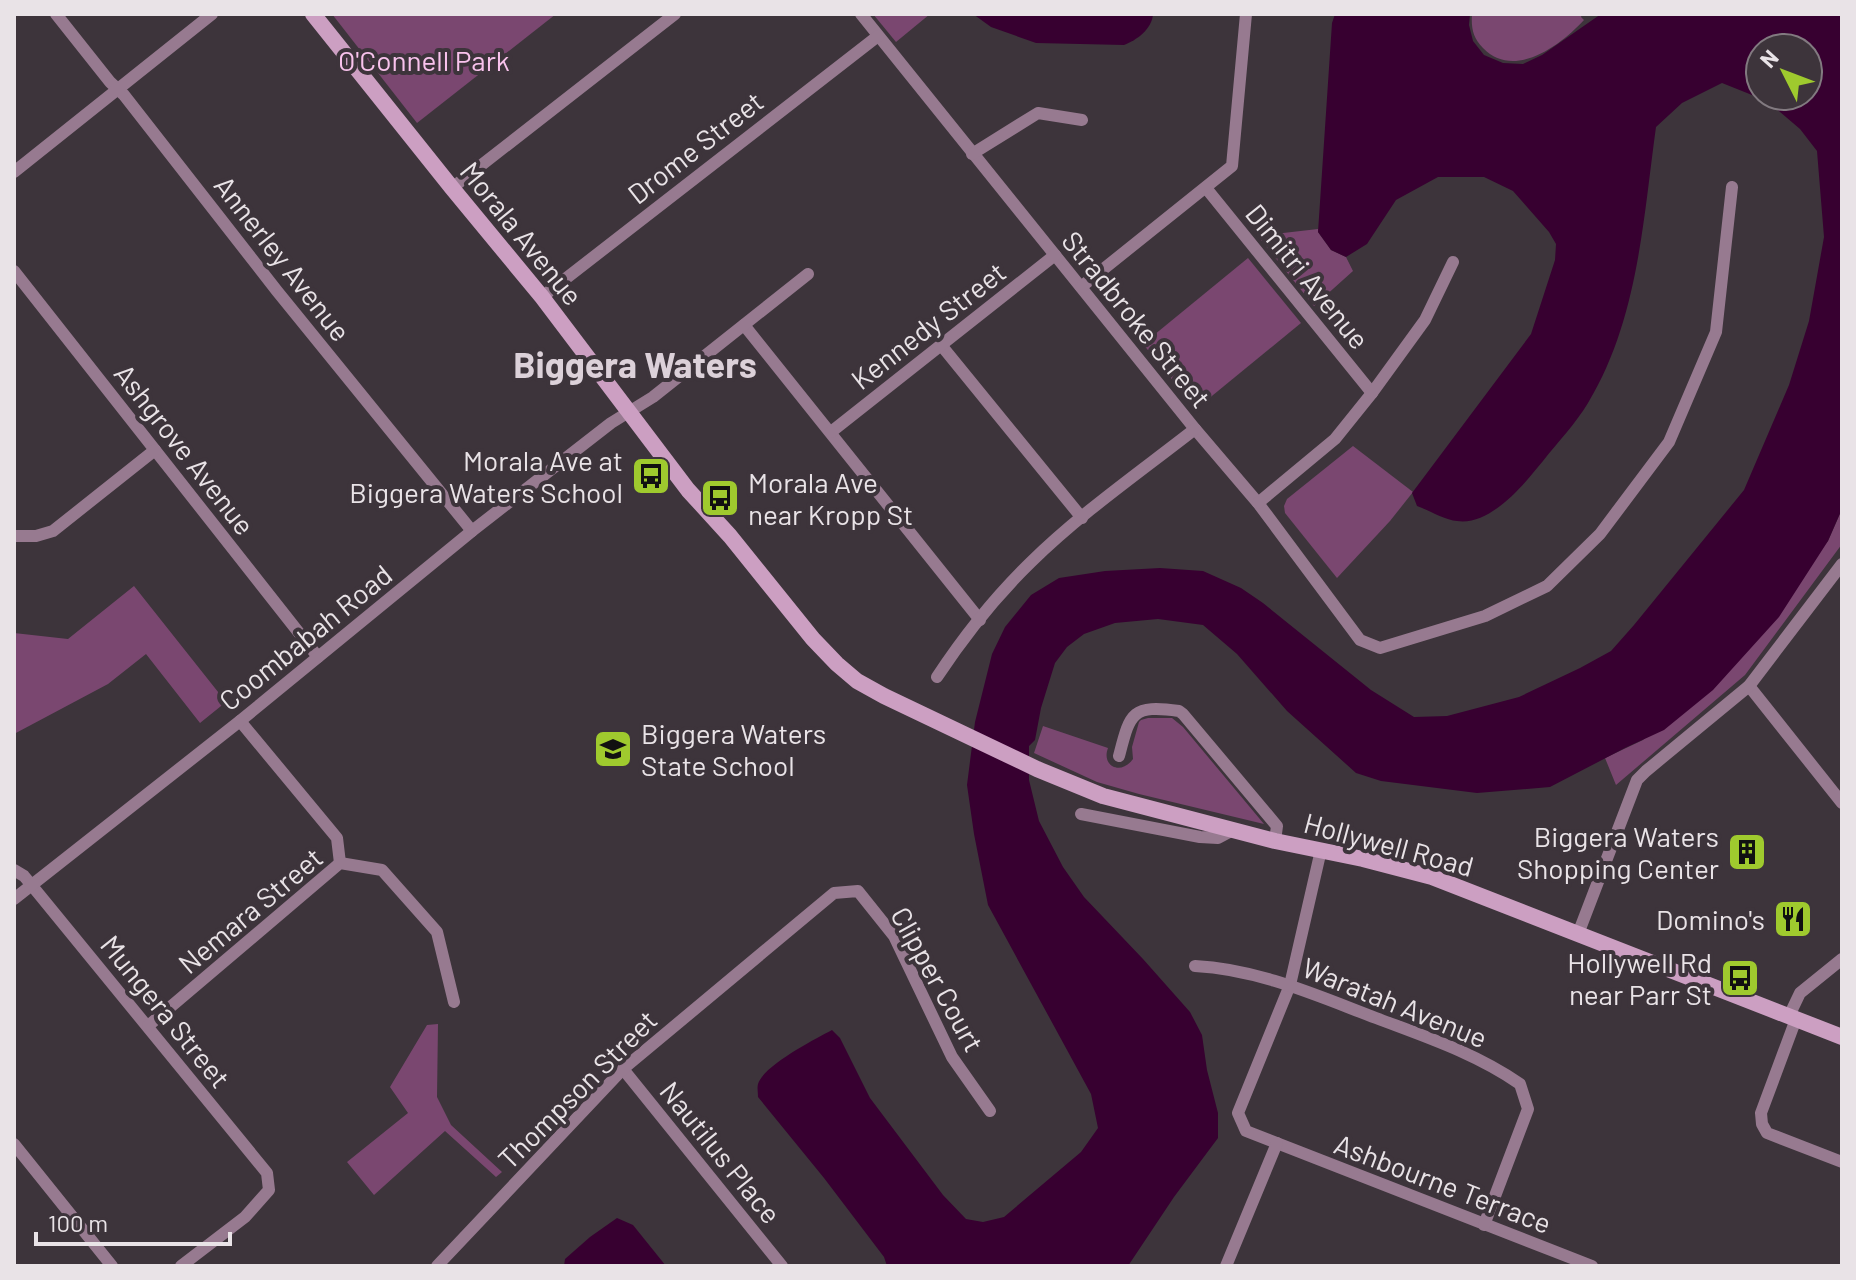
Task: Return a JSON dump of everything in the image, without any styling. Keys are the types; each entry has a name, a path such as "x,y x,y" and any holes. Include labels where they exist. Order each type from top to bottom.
{"main road":[{"name":"Morala Avenue","path":"313,14 542,297 688,490 730,536 813,639 848,673 884,696"},
{"name":"Hollywell Road","path":"884,696 1037,769 1103,796 1275,841 1432,877 1842,1037"}],"street":[{"name":"Annerley Avenue","path":"56,14 472,531"},
{"path":"14,172 212,14"},
{"path":"452,188 675,14"},
{"name":"Stradbroke Street","path":"861,14 1258,503 1360,640 1380,648 1485,616 1547,586 1600,534 1669,442 1716,332 1732,187"},
{"path":"1081,287 1232,166 1246,14"},
{"name":"Drome Street","path":"542,297 878,36"},
{"path":"972,154 1038,113 1082,120"},
{"name":"Dimitri Avenue","path":"1206,188 1372,393"},
{"name":"Kennedy Street","path":"831,432 1055,255"},
{"path":"1258,503 1335,439 1425,320 1453,262"},
{"name":"Ashgrove Avenue","path":"14,271 318,657"},
{"name":"Coombabah Road","path":"14,899 240,721 472,531 604,428 653,397 808,274"},
{"path":"744,325 980,620"},
{"path":"941,345 1082,518"},
{"path":"937,677 980,620 1030,563 1195,429"},
{"path":"14,536 36,536 53,531 155,450"},
{"path":"1578,934 1637,780 1749,686 1842,564"},
{"path":"1749,686 1842,803"},
{"path":"1119,756 1129,722 1137,712 1179,711 1277,826 1275,841"},
{"path":"240,721 337,838 340,863"},
{"name":"Hollywell Road","path":"1081,814 1200,837 1218,838 1233,830"},
{"name":"Ashbourne Terrace","path":"1321,850 1290,985 1238,1113 1246,1131 1592,1266"},
{"name":"Nemara Street","path":"148,1026 340,863 382,870 437,932 454,1002"},
{"name":"Mungera Street","path":"14,870 32,885 267,1173 269,1190 245,1217 181,1266"},
{"name":"Clipper Court","path":"834,893 858,891 894,936 952,1057 990,1111"},
{"name":"Thompson Street","path":"439,1265 623,1069 834,893"},
{"path":"1842,959 1800,993 1761,1113 1767,1133 1842,1162"},
{"name":"Waratah Avenue","path":"1195,966 1215,967 1290,985 1467,1053 1520,1084 1528,1109 1484,1225"},
{"name":"Nautilus Place","path":"623,1069 782,1266"},
{"path":"1226,1266 1277,1143"},
{"path":"14,1144 112,1266"}],"green space":[{"name":"O'Connell Park","path":"332,14 556,14 417,123"},
{"path":"873,14 930,14 896,42"},
{"path":"1472,14 1582,14 1584,20 1550,49 1522,60 1508,61 1495,57 1483,48 1473,32"},
{"path":"1318,229 1331,250 1346,257 1353,271 1314,306 1261,240 1266,235"},
{"path":"1248,258 1301,323 1196,409 1143,344"},
{"path":"1353,446 1413,492 1337,578 1285,513 1284,506 1287,499"},
{"path":"1842,509 1842,544 1745,675 1616,785 1605,758 1643,740 1828,541"},
{"path":"134,586 226,702 200,723 146,654 108,684 14,734 14,633 68,639"},
{"path":"1148,718 1172,718 1183,727 1264,824 1097,782 1034,753 1043,726 1108,748 1107,760 1110,764 1123,767 1133,759 1132,747 1139,722"},
{"path":"438,1024 437,1097 451,1125 502,1172 496,1177 445,1131 374,1195 347,1162 408,1113 390,1087 427,1025"}],"shaded area":[{"path":"973,14 1153,14 1143,33 1124,45 1036,43 991,27"},
{"path":"1335,14 1470,14 1473,41 1484,55 1503,63 1523,64 1542,55 1601,14 1842,14 1842,509 1828,541 1779,617 1713,690 1664,730 1550,787 1477,793 1381,781 1356,773 1287,711 1237,654 1203,625 1158,619 1115,623 1084,634 1067,647 1055,663 1035,740 1029,746 1029,780 1039,821 1063,867 1084,897 1190,1012 1202,1035 1218,1113 1218,1138 1128,1266 887,1266 884,1257 824,1178 758,1097 758,1084 762,1077 790,1054 832,1030 840,1038 870,1098 943,1195 966,1219 983,1222 1004,1217 1081,1152 1098,1128 1091,1094 988,905 974,834 967,785 975,722 992,654 1005,627 1031,595 1059,578 1105,571 1160,568 1203,571 1241,588 1263,603 1371,690 1414,717 1447,716 1519,697 1611,651 1744,490 1789,385 1809,321 1824,237 1817,151 1800,129 1780,112 1824,112 1824,32 1744,32 1744,92 1722,83 1682,103 1656,127 1636,269 1618,338 1605,371 1578,418 1535,470 1506,502 1482,517 1457,521 1442,517 1417,506 1412,493 1531,334 1555,260 1556,244 1513,191 1484,177 1438,177 1396,200 1367,244 1346,257 1331,250 1318,232"},
{"path":"617,1218 633,1225 666,1266 564,1266 565,1259"}],"place":[{"name":"Morala Ave at Biggera Waters School","path":"651,476"},
{"name":"Morala Ave near Kropp St","path":"720,498"},
{"name":"Biggera Waters State School","path":"613,749"},
{"name":"Biggera Waters Shopping Center","path":"1747,852"},
{"name":"Domino's","path":"1793,919"},
{"name":"Hollywell Rd near Parr St","path":"1740,978"}],"district":[{"name":"Biggera Waters","path":"635,363"}]}
